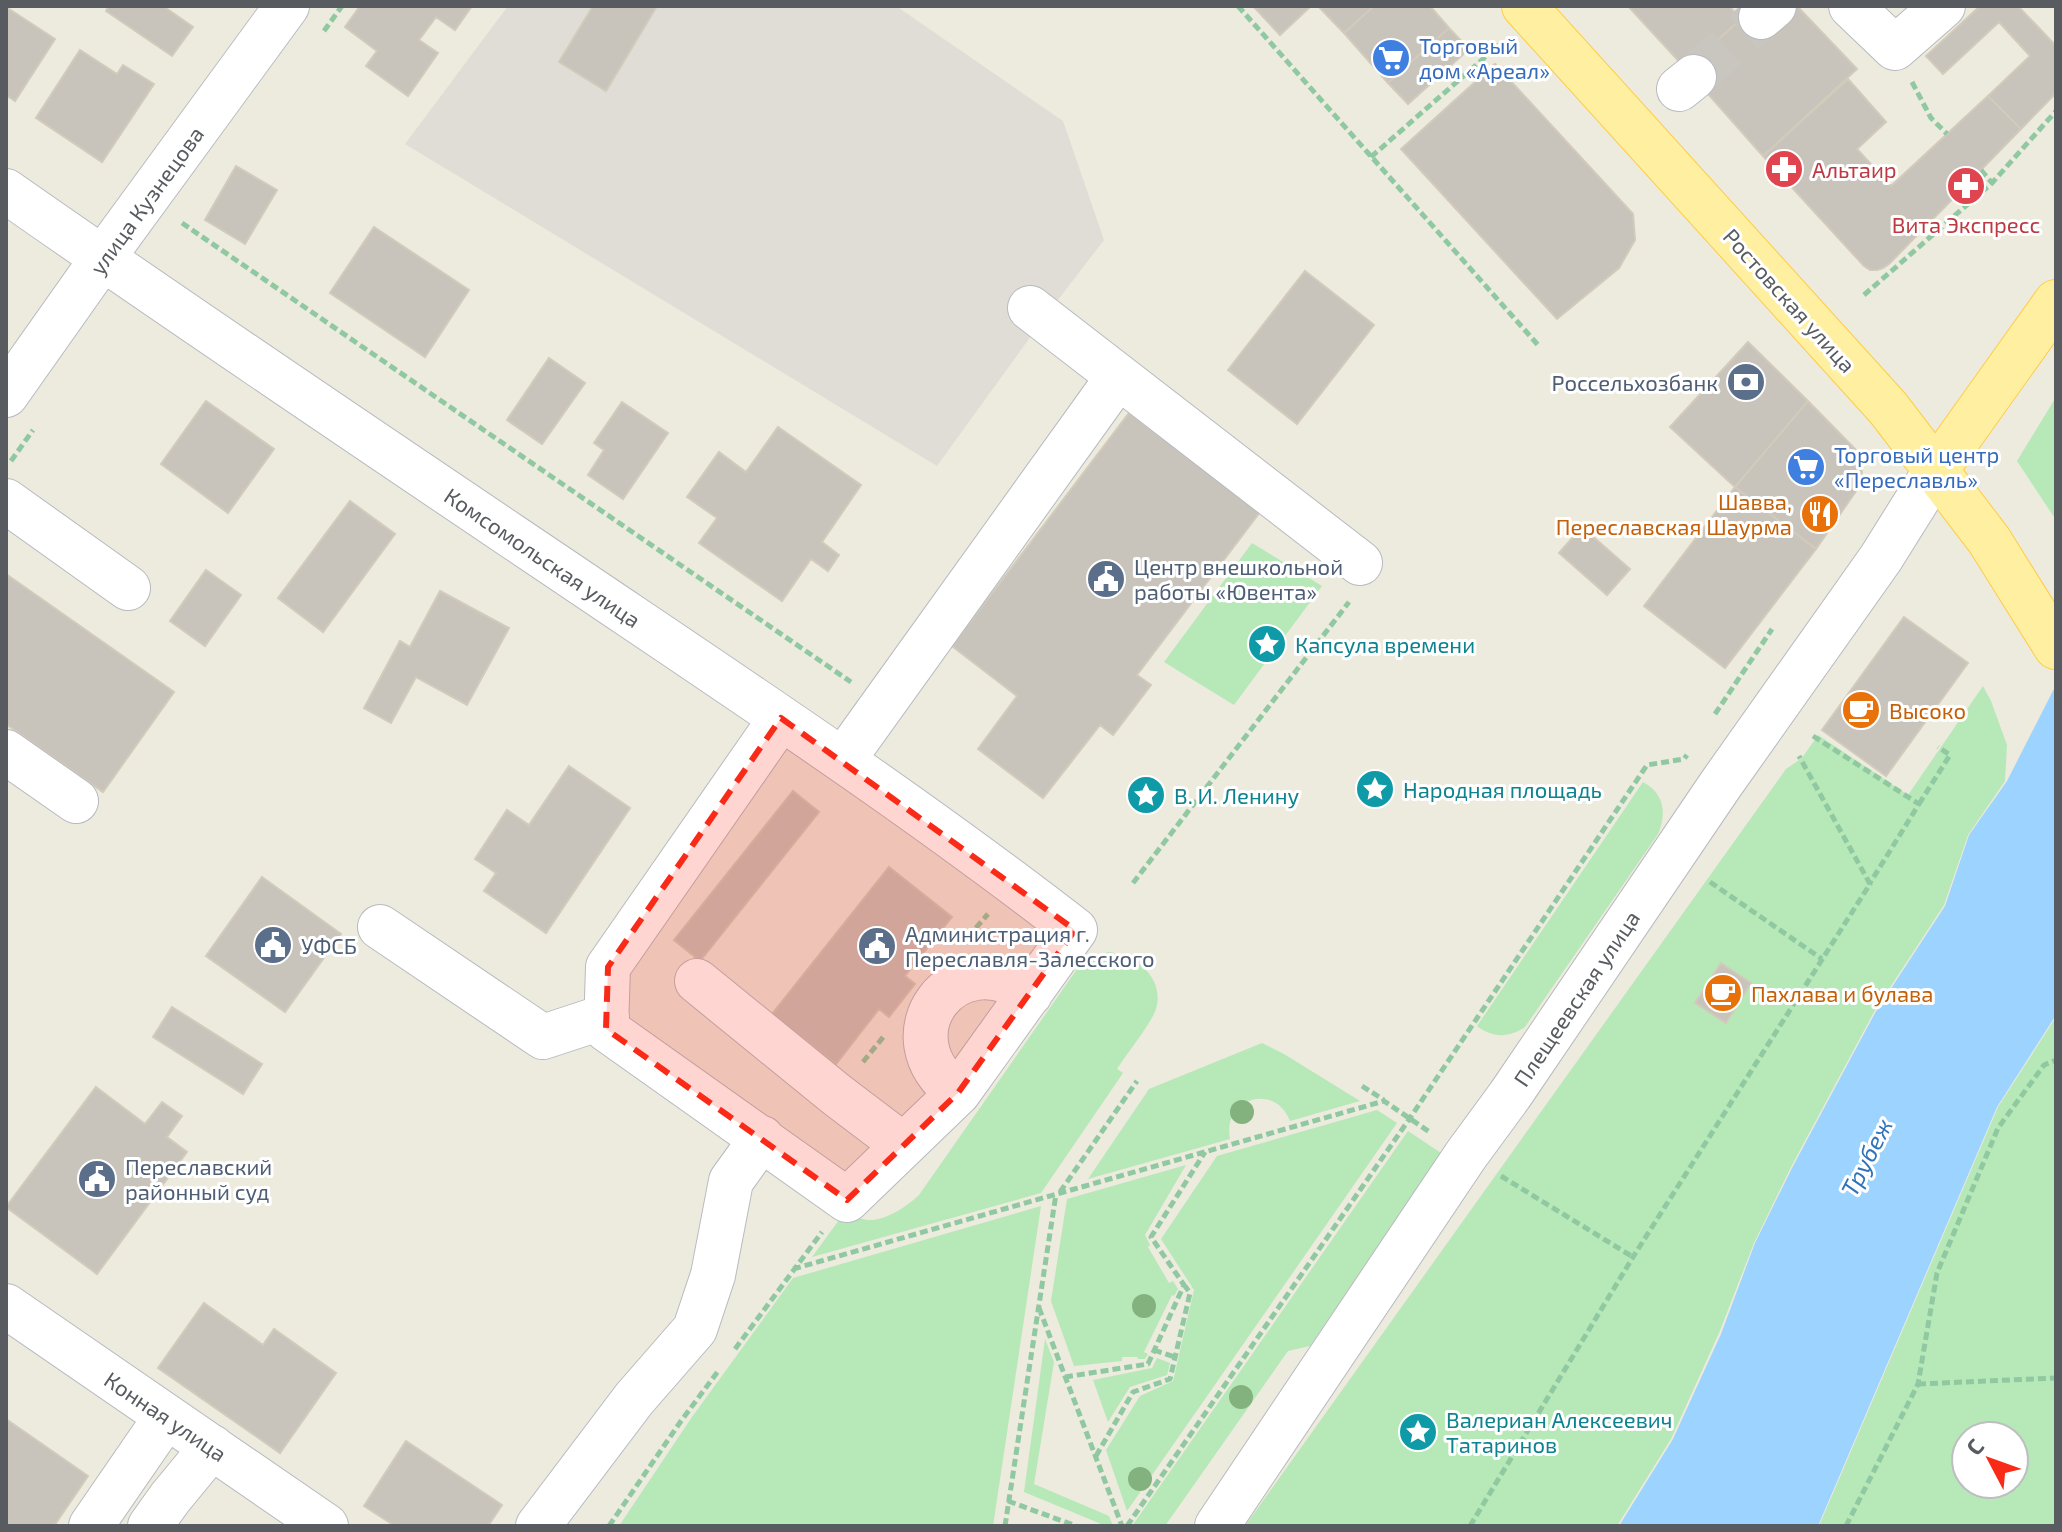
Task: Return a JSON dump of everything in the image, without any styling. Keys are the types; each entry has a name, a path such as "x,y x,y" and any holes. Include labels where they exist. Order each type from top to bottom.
{"main road":[{"name":"Ростовская улица","path":"1524,6 1888,408 1989,540 2045,630"},
{"path":"1936,470 2056,302"}],"street":[{"name":"улица Кузнецова","path":"6,395 287,6"},
{"path":"1851,6 1895,48 1943,6"},
{"name":"Комсомольская улица","path":"6,191 781,718 855,783 1015,883 1083,930 1030,994"},
{"path":"1030,308 1118,377 1357,578"},
{"path":"855,783 883,704 1118,377"},
{"name":"Плещеевская улица","path":"1217,1526 1466,1155 1881,558 1936,470"},
{"path":"6,501 128,588"},
{"path":"781,718 608,967 606,1029 847,1200 958,1093 1030,994 1016,983 981,977 957,984 936,1004 927,1027 927,1053 936,1073 958,1093"},
{"path":"6,752 76,801"},
{"path":"380,927 543,1037 607,1016"},
{"path":"697,981 903,1145"},
{"path":"538,1526 634,1399 695,1329 713,1275 731,1181 762,1138"},
{"name":"Конная улица","path":"6,1306 326,1526"},
{"path":"91,1526 166,1417"},
{"path":"150,1526 212,1447"}],"path":[{"path":"1238,6 1538,345"},
{"path":"1371,157 1499,45"},
{"path":"1895,48 1931,118 1947,134"},
{"path":"1864,295 1992,183 2056,111"},
{"path":"1981,170 1992,183"},
{"path":"182,223 883,704"},
{"path":"1133,883 1357,578"},
{"path":"1709,723 1772,629"},
{"path":"1813,736 1919,804"},
{"path":"1125,1526 1410,1118 1647,765 1684,759 1692,747"},
{"path":"1470,1526 1633,1257 1950,755 1938,747"},
{"path":"1799,756 1870,884"},
{"path":"1710,882 1822,959"},
{"path":"1846,1526 1918,1384 1937,1273 1998,1128 2044,1065 2056,1060"},
{"path":"1005,1526 1058,1193 1137,1081"},
{"path":"1362,1086 1466,1155 1633,1257"},
{"path":"793,1269 1384,1101"},
{"path":"1096,1457 1133,1392 1170,1379 1190,1293 1151,1237 1206,1151"},
{"path":"1065,1377 1148,1364 1184,1285"},
{"path":"1039,1307 1125,1526"},
{"path":"1154,1350 1175,1357"},
{"path":"1918,1384 2056,1378"},
{"path":"1008,1501 1076,1526"}],"highlighted area":[{"path":"781,718 1075,930 958,1093 847,1200 606,1029 608,967"}],"shaded area":[{"path":"508,6 896,6 1063,121 1104,240 937,466 405,144"}],"green space":[{"path":"2056,397 2056,520 2017,461"},
{"path":"1252,543 1322,586 1234,705 1164,662"},
{"path":"1983,686 2007,745 2005,781 1968,835 1944,905 1874,1012 1791,1167 1754,1243 1719,1333 1671,1439 1617,1526 1245,1526 1786,769 1802,758 1818,735 1908,795"},
{"path":"1643,782 1655,792 1662,804 1658,834 1525,1027 1501,1035 1483,1030 1477,1026"},
{"path":"1109,952 1129,958 1146,970 1156,987 1156,1009 1117,1069 1123,1073 1041,1193 812,1257 842,1216 879,1219 898,1211 919,1195 1082,962"},
{"path":"2056,1017 2056,1526 1819,1526 1998,1107"},
{"path":"1262,1043 1360,1101 1290,1121 1283,1109 1273,1102 1251,1100 1234,1113 1230,1139 1088,1179 1149,1089"},
{"path":"1377,1110 1397,1123 1127,1511 1106,1450 1140,1396 1173,1381 1194,1290 1161,1239 1217,1156"},
{"path":"1408,1131 1441,1153 1310,1346 1288,1351 1165,1526 1132,1526"},
{"path":"1186,1165 1145,1235 1150,1245 1148,1247 1169,1283 1173,1281 1178,1289 1172,1295 1144,1352 1148,1354 1145,1359 1122,1357 1122,1361 1074,1366 1051,1301 1067,1199"},
{"path":"1041,1206 993,1526 619,1526 692,1417 793,1278"},
{"path":"1045,1339 1054,1362 1034,1484 1109,1516 1113,1526 1106,1526 1024,1492"},
{"path":"1157,1358 1170,1363 1167,1375 1130,1387 1108,1422 1093,1380 1152,1368"}],"water":[{"name":"Трубеж","path":"2056,685 2056,1015 1997,1107 1818,1526 1619,1526 1673,1439 1721,1334 1755,1243 1792,1168 1875,1013 1945,906 1969,835 2007,781"}],"building":[{"path":"109,6 163,6 193,27 172,56 106,11"},
{"path":"360,6 472,6 455,30 436,17 419,40 438,53 408,96 366,66 377,51 345,27"},
{"path":"593,6 657,6 606,91 559,62"},
{"path":"1253,6 1311,6 1280,35"},
{"path":"1318,6 1374,6 1344,33"},
{"name":"Торговый дом «Ареал»","path":"1374,6 1430,6 1449,28 1388,83 1344,33"},
{"path":"1628,6 1729,6 1741,19 1686,69"},
{"path":"1797,6 1857,69 1763,156 1686,69 1741,19"},
{"path":"1980,6 2018,6 2056,46 2056,93 2021,129 1988,96 2030,56 1999,22 1943,74 1926,56"},
{"path":"6,7 55,39 15,101 6,95"},
{"name":"Торговый дом «Ареал»","path":"1449,28 1469,49 1408,104 1388,83"},
{"path":"80,50 117,74 123,65 154,84 102,162 36,118"},
{"path":"1495,64 1633,214 1635,240 1619,268 1557,319 1401,149"},
{"path":"1848,79 1886,122 1857,149 1891,186 1988,96 2021,129 1889,264 1877,270 1864,266 1763,156"},
{"path":"236,166 277,190 245,244 205,220"},
{"path":"374,227 469,290 425,357 330,293"},
{"path":"1305,271 1374,325 1297,424 1228,370"},
{"path":"1748,342 1808,401 1735,487 1670,427"},
{"path":"549,358 585,383 542,444 507,420"},
{"path":"206,401 274,449 228,513 161,464"},
{"name":"Торговый центр «Переславль»","path":"1808,401 1859,453 1863,481 1816,549 1735,487"},
{"path":"622,402 668,433 623,499 588,475 604,450 594,443"},
{"name":"Центр внешкольной работы «Ювента»","path":"1129,413 1260,512 1137,675 1151,685 1113,735 1100,725 1043,798 978,749 1017,696 952,646"},
{"path":"778,427 861,485 822,542 839,555 828,571 811,559 782,601 699,543 717,518 687,497 719,452 746,472"},
{"path":"1735,487 1816,549 1725,668 1644,606"},
{"path":"350,501 395,534 323,632 278,598"},
{"path":"1582,527 1630,569 1607,595 1559,553"},
{"path":"206,570 241,595 205,646 170,621"},
{"path":"6,574 174,692 103,792 6,724"},
{"path":"440,591 509,628 467,705 416,677 391,723 364,708 400,641 410,647"},
{"path":"1904,617 1968,663 1886,776 1822,730"},
{"path":"569,766 630,808 546,933 484,891 496,873 475,859 507,810 529,825"},
{"path":"793,791 819,812 700,961 674,940"},
{"name":"Администрация г. Переславля-Залесского","path":"889,867 952,917 905,976 915,984 889,1017 879,1009 836,1064 772,1014"},
{"name":"УФСБ","path":"262,877 341,934 285,1012 206,956"},
{"name":"Пахлава и булава","path":"1721,963 1751,983 1726,1023 1695,1003"},
{"path":"172,1007 262,1064 243,1094 153,1037"},
{"name":"Переславский районный суд","path":"96,1087 145,1124 162,1102 182,1116 167,1137 187,1152 97,1274 6,1207"},
{"path":"204,1303 263,1345 274,1329 336,1373 280,1453 158,1368"},
{"path":"6,1419 88,1476 54,1526 6,1526"},
{"path":"406,1441 502,1505 488,1526 395,1526 364,1506"}],"tunnel":[{"path":"1694,77 1761,17"}],"place":[{"name":"Торговый дом «Ареал»","path":"1391,58"},
{"name":"Альтаир","path":"1784,169"},
{"name":"Вита Экспресс","path":"1966,186"},
{"name":"Россельхозбанк","path":"1746,382"},
{"name":"Торговый центр «Переславль»","path":"1806,467"},
{"name":"Шавва, Переславская Шаурма","path":"1820,514"},
{"name":"Центр внешкольной работы «Ювента»","path":"1106,579"},
{"name":"Капсула времени","path":"1267,644"},
{"name":"Высоко","path":"1861,710"},
{"name":"Народная площадь","path":"1375,789"},
{"name":"В. И. Ленину","path":"1146,795"},
{"name":"УФСБ","path":"273,945"},
{"name":"Администрация г. Переславля-Залесского","path":"877,946"},
{"name":"Пахлава и булава","path":"1723,993"},
{"name":"Переславский районный суд","path":"97,1179"},
{"name":"Валериан Алексеевич Татаринов","path":"1418,1432"}]}
